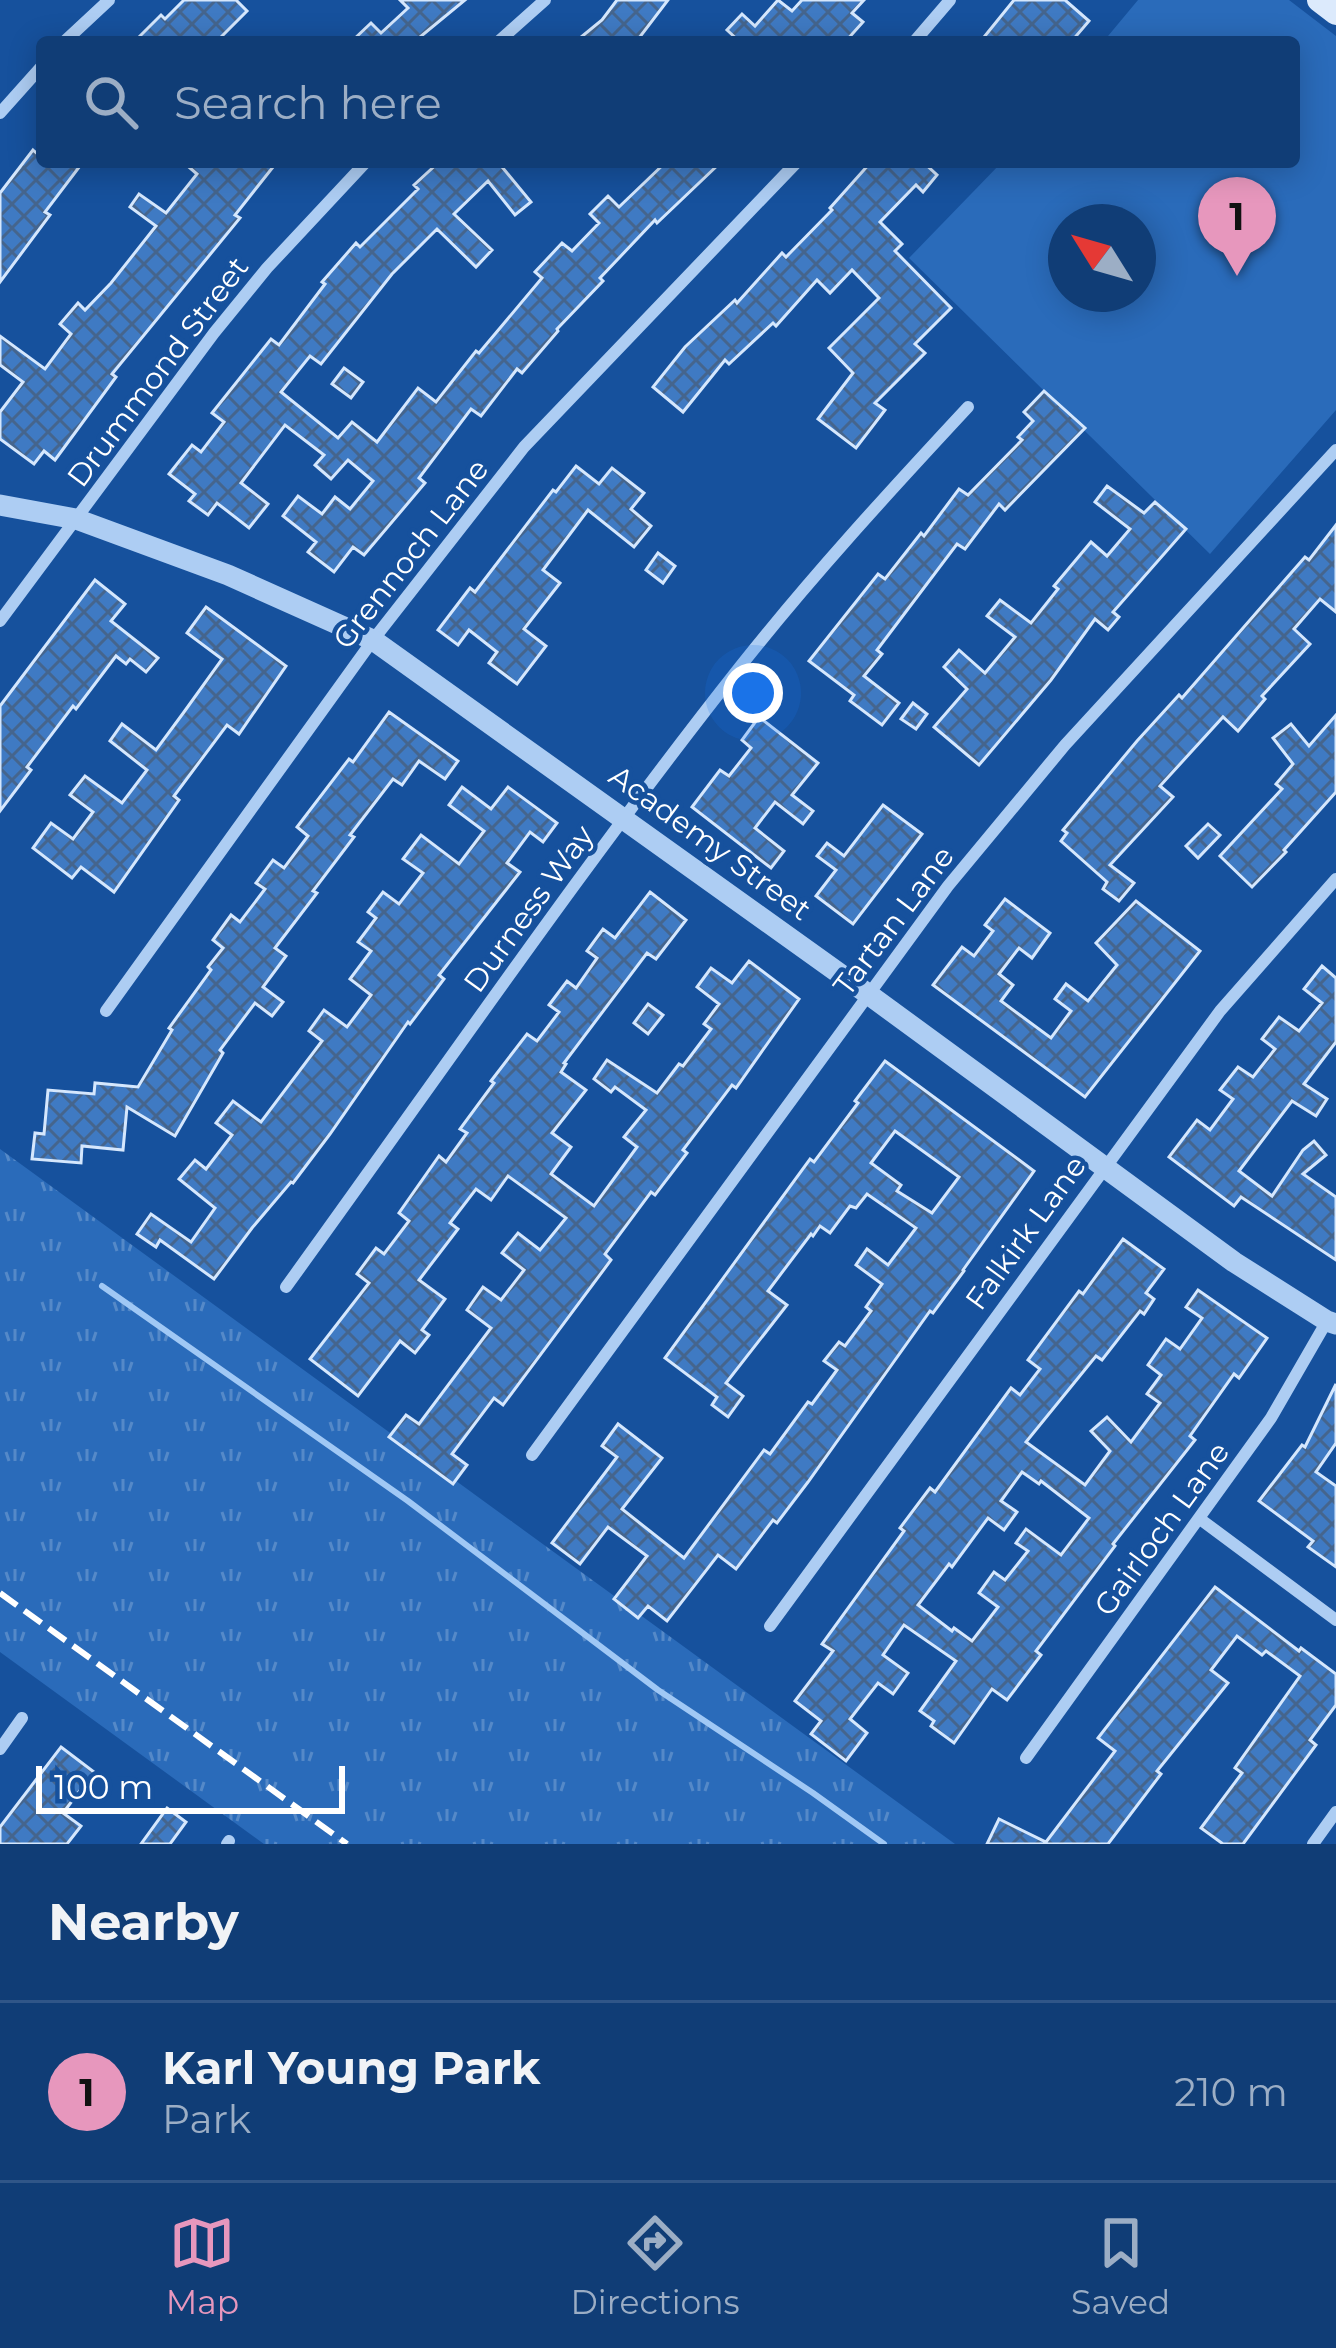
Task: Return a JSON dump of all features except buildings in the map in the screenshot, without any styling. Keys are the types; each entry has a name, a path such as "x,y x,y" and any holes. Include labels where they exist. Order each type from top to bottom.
{"street":[{"path":"70,36 109,0"},
{"path":"505,36 545,0"},
{"path":"919,36 950,0"},
{"path":"0,113 36,74"},
{"name":"Drummond Street","path":"0,621 214,332 360,168"},
{"name":"Grennoch Lane","path":"106,1011 374,640 524,447 791,168"},
{"name":"Durness Way","path":"286,1287 624,818 741,665 876,506 968,407"},
{"name":"Tartan Lane","path":"532,1454 948,886 1065,745 1336,450"},
{"name":"Academy Street","path":"0,505 76,519 228,575 374,640 1234,1262 1331,1323"},
{"name":"Falkirk Lane","path":"770,1625 1220,1011 1336,879"},
{"name":"Gairloch Lane","path":"1026,1758 1200,1519 1331,1323"},
{"path":"1200,1519 1336,1620"},
{"path":"0,1749 22,1718"},
{"path":"1313,1844 1336,1812"}],"green space":[{"path":"1138,0 1289,0 1336,36 1336,410 1210,554 909,258 996,168 1300,168 1300,36 1108,36"},
{"path":"0,1149 955,1844 264,1844 0,1652"}],"waterway":[{"path":"102,1286 408,1501 658,1690 884,1844"}],"railway":[{"path":"0,1593 347,1844"}],"place":[{"name":"Karl Young Park","path":"1237,276"}]}
